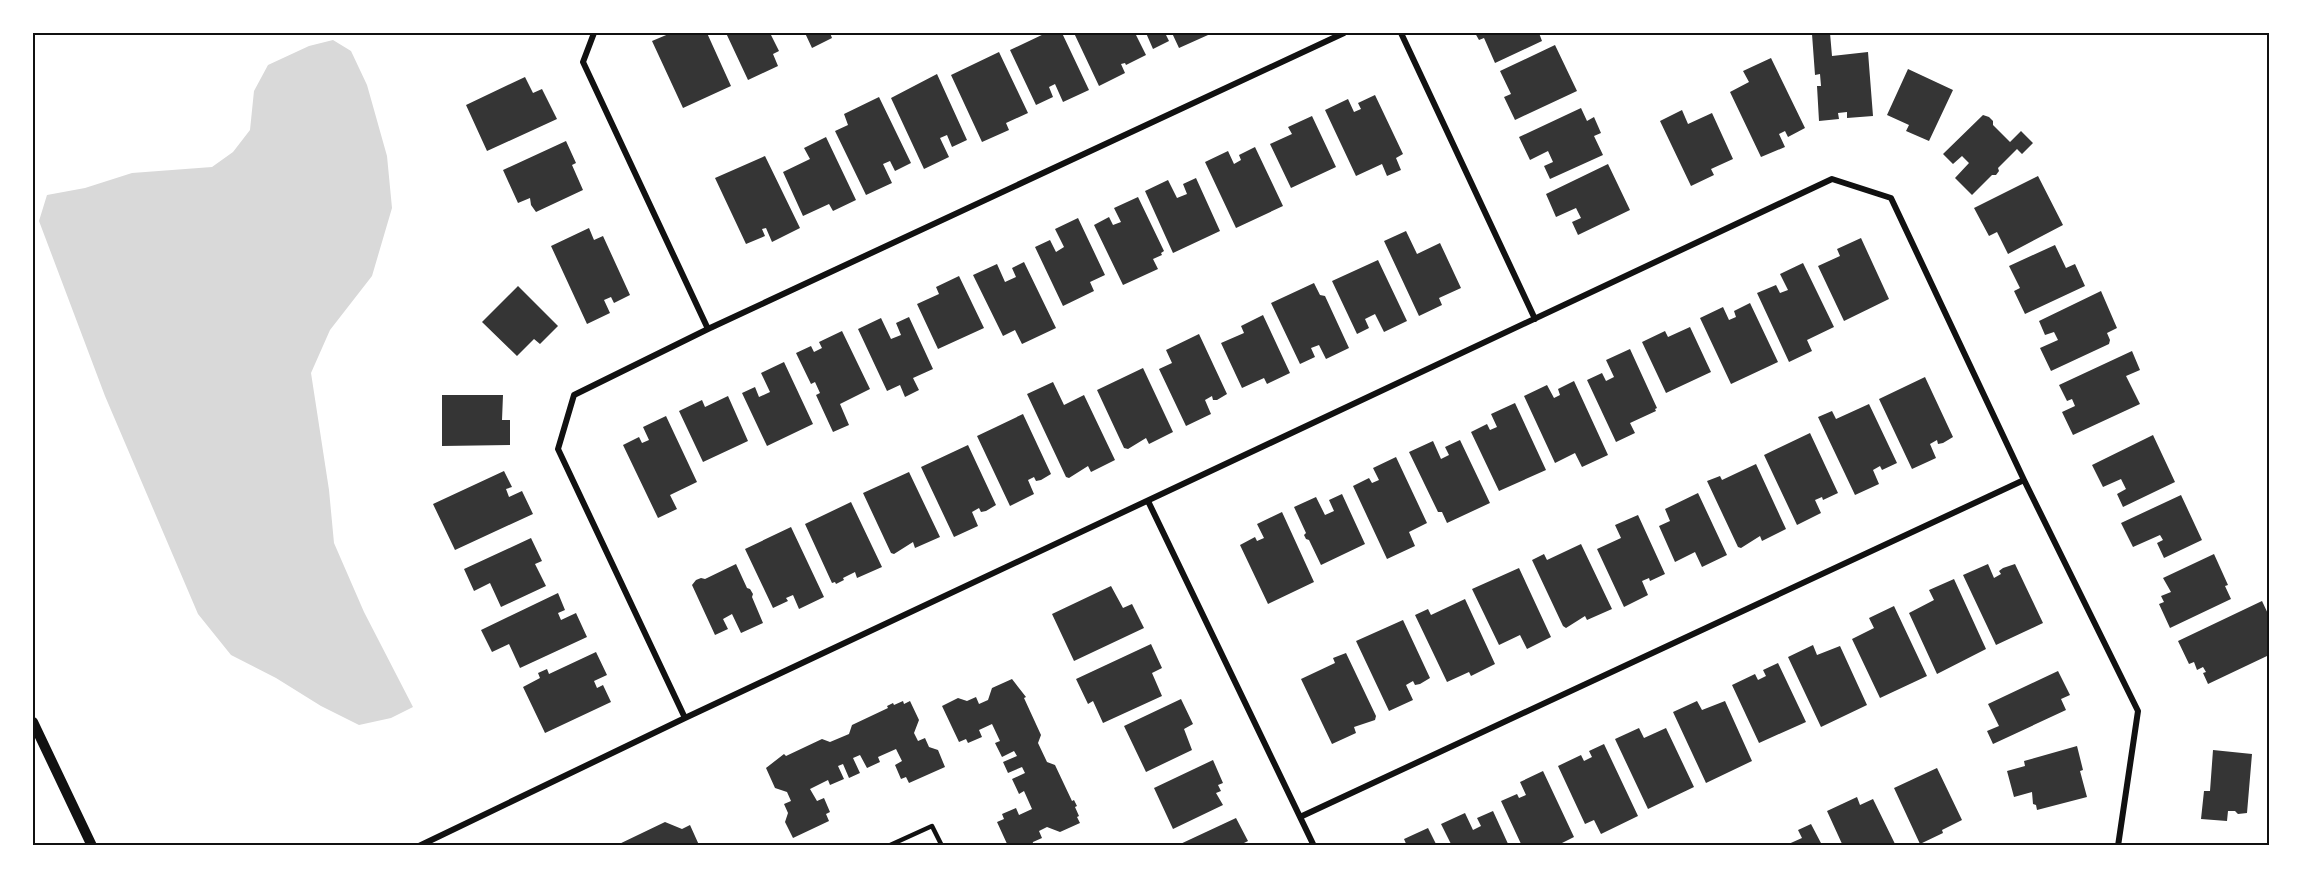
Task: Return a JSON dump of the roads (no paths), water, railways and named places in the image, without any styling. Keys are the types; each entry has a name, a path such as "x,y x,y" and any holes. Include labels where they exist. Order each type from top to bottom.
{"street":[{"path":"594,33 583,62 708,329"},
{"path":"685,718 558,449 574,395 708,329 1344,33"},
{"path":"1401,33 1535,319"},
{"path":"418,846 685,718 1832,179 1891,198 2024,480 2138,711 2118,846"},
{"path":"1300,817 2024,480"},
{"path":"1148,501 1314,846"},
{"path":"33,722 92,846"}],"lane":[{"path":"888,846 932,826 942,846"}]}
